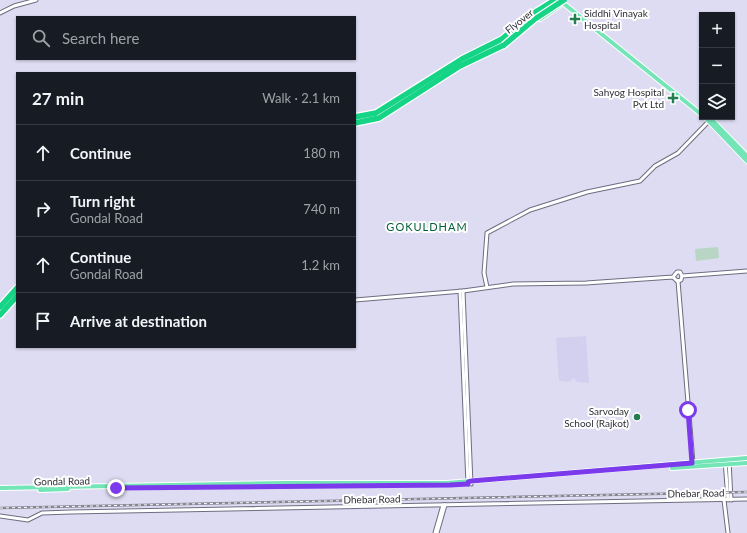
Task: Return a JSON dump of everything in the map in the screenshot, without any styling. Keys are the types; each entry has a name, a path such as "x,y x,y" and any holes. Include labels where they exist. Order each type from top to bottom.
{"highway":[{"name":"Flyover","path":"503,42 529,16 555,0"},
{"name":"Flyover","path":"404,98 503,42 564,1"},
{"path":"356,118 376,113 397,100 404,98"},
{"path":"356,123 379,118 397,106 404,98"},
{"path":"397,100 395,104 397,106"},
{"path":"0,307 16,289"},
{"path":"0,316 16,298"}],"main road":[{"path":"483,52 528,14 555,0 564,1 699,109"},
{"path":"483,52 490,54 503,48 564,1"},
{"path":"564,1 699,113"},
{"path":"711,120 747,156"},
{"path":"711,120 747,161"},
{"name":"Gondal Road","path":"0,489 469,483 727,462 747,458"},
{"name":"Gondal Road","path":"727,462 747,463"},
{"name":"Gondal Road","path":"0,489 262,484 469,483"}],"street":[{"path":"0,13 14,6 36,0"},
{"path":"487,287 484,273 487,233 530,210 587,192 640,181 655,166 678,154 709,120"},
{"path":"693,465 678,281 682,276 747,271"},
{"path":"673,278 676,272 680,272 682,276"},
{"path":"356,300 462,291 513,284 586,284 673,278 678,281"},
{"path":"462,291 469,483"},
{"path":"727,462 729,500"},
{"name":"Dhebar Road","path":"0,516 28,520 42,513 71,512 747,499"},
{"path":"724,500 728,533"},
{"path":"436,533 444,505"}],"shaded area":[{"path":"586,336 589,383 577,382 574,378 569,382 559,381 556,338"}],"green space":[{"path":"718,247 719,258 696,261 695,249"}],"railway":[{"path":"0,508 747,492"}],"place":[{"name":"Siddhi Vinayak Hospital","path":"575,19"},
{"name":"Sahyog Hospital Pvt Ltd","path":"673,98"},
{"name":"Sarvoday School (Rajkot)","path":"637,417"}],"district":[{"name":"GOKULDHAM","path":"427,227"}],"route":[{"path":"116,488 450,485 468,484 468,482 471,481 692,463 688,410"}]}
